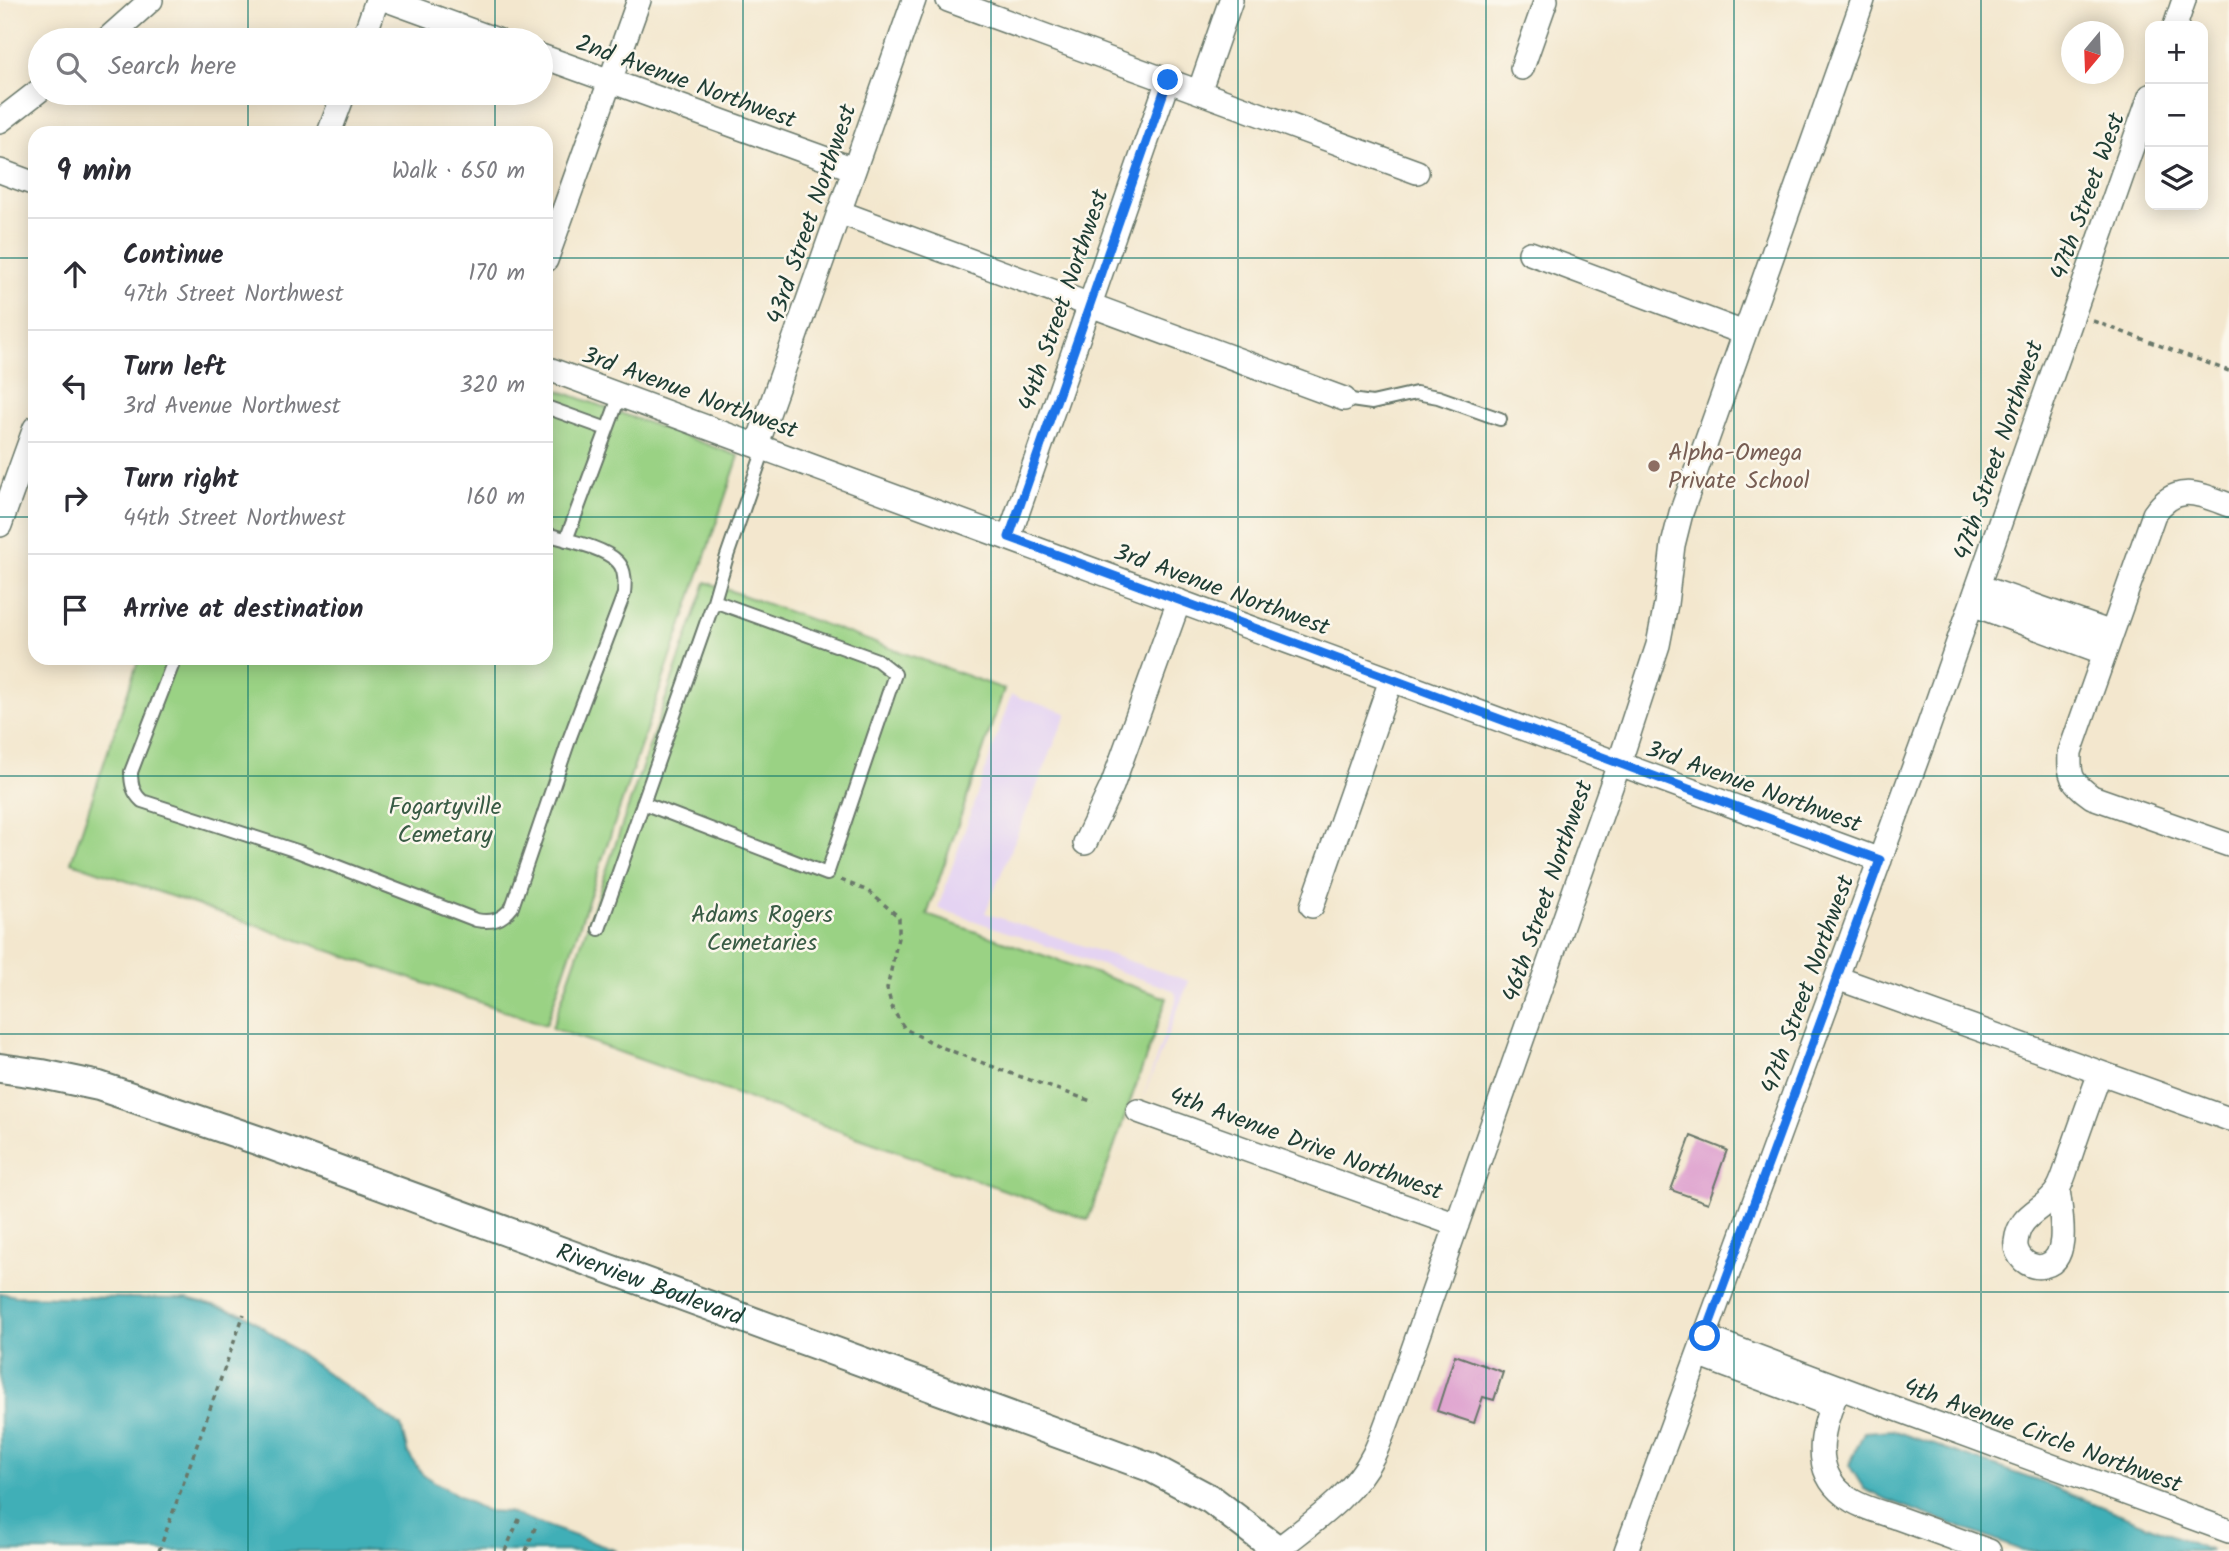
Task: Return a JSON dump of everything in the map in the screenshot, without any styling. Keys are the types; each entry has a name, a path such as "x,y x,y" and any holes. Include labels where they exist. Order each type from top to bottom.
{"street":[{"path":"120,28 151,0"},
{"path":"367,28 377,0"},
{"path":"387,0 464,28"},
{"path":"553,241 639,0"},
{"name":"43rd Street Northwest","path":"757,444 914,0"},
{"path":"947,0 1417,172"},
{"path":"1522,68 1546,0"},
{"name":"46th Street Northwest","path":"1278,1550 1343,1494 1358,1479 1373,1456 1619,764 1658,645 1667,604 1673,545 1681,513 1863,0"},
{"path":"2177,21 2184,0"},
{"path":"1199,92 1229,7"},
{"name":"2nd Avenue Northwest","path":"553,61 854,169"},
{"name":"44th Street Northwest","path":"1009,537 1168,80"},
{"path":"0,121 28,99"},
{"path":"332,126 340,105"},
{"name":"47th Street West","path":"2073,314 2145,110"},
{"path":"0,171 28,181"},
{"path":"839,212 1343,399"},
{"path":"1530,253 1744,333"},
{"name":"47th Street Northwest","path":"1626,1551 1880,860 2073,314"},
{"name":"3rd Avenue Northwest","path":"553,371 1880,860"},
{"path":"0,525 5,492 28,443"},
{"path":"2229,505 2197,494 2180,493 2165,501 2154,514 2070,751 2069,768 2075,785 2092,797 2229,845"},
{"path":"1975,595 2108,643"},
{"path":"1085,844 1112,786 1179,601"},
{"path":"1312,906 1391,680"},
{"path":"1837,978 2229,1119"},
{"name":"Riverview Boulevard","path":"0,1068 99,1086 221,1128 1150,1467 1212,1500 1278,1550"},
{"path":"2058,1189 2100,1073"},
{"name":"4th Avenue Drive Northwest","path":"1138,1111 1457,1225"},
{"name":"4th Avenue Circle Northwest","path":"1701,1346 1835,1396 2229,1531"},
{"path":"1835,1396 1821,1444 1825,1468 1837,1489 1846,1497 1872,1509 1989,1551"}],"lane":[{"path":"1343,399 1372,403 1416,393 1438,397 1500,419"},
{"path":"566,540 620,395"},
{"path":"553,410 607,429"},
{"path":"599,929 714,601 761,457 757,444"},
{"path":"172,665 131,772 131,783 136,796 142,801 297,851 476,920 496,920 506,916 512,907 570,737 624,594 625,578 619,563 600,551 553,536"},
{"path":"643,803 827,874 895,674 877,660 714,601"}],"path":[{"path":"2073,314 2229,371"},
{"path":"827,874 868,891 899,917 899,933 887,989 893,1010 905,1030 1004,1072 1094,1102"},
{"path":"159,1551 244,1314"},
{"path":"505,1551 520,1517"},
{"path":"526,1551 537,1523"}],"shaded area":[{"path":"1011,695 1067,713 985,913 1189,981 1142,1100 1176,1001 1173,990 938,908"}],"green space":[{"name":"Fogartyville Cemetary","path":"553,389 739,456 546,1025 71,862 137,665 553,665"},
{"name":"Adams Rogers Cemetaries","path":"706,582 1004,689 927,915 1167,998 1088,1220 552,1028"}],"water":[{"path":"0,1293 16,1296 187,1299 244,1314 401,1426 408,1453 423,1475 485,1511 508,1512 617,1551 0,1551"},
{"path":"1892,1430 2046,1484 2211,1551 2023,1551 1885,1499 1864,1489 1849,1465 1864,1432"}],"building":[{"path":"1691,1136 1727,1150 1708,1203 1671,1190"},
{"path":"1455,1355 1503,1372 1494,1400 1483,1397 1474,1423 1437,1411"}],"place":[{"name":"Alpha-Omega Private School","path":"1654,466"}],"route":[{"path":"1168,80 1009,537 1880,860 1705,1336"}]}
